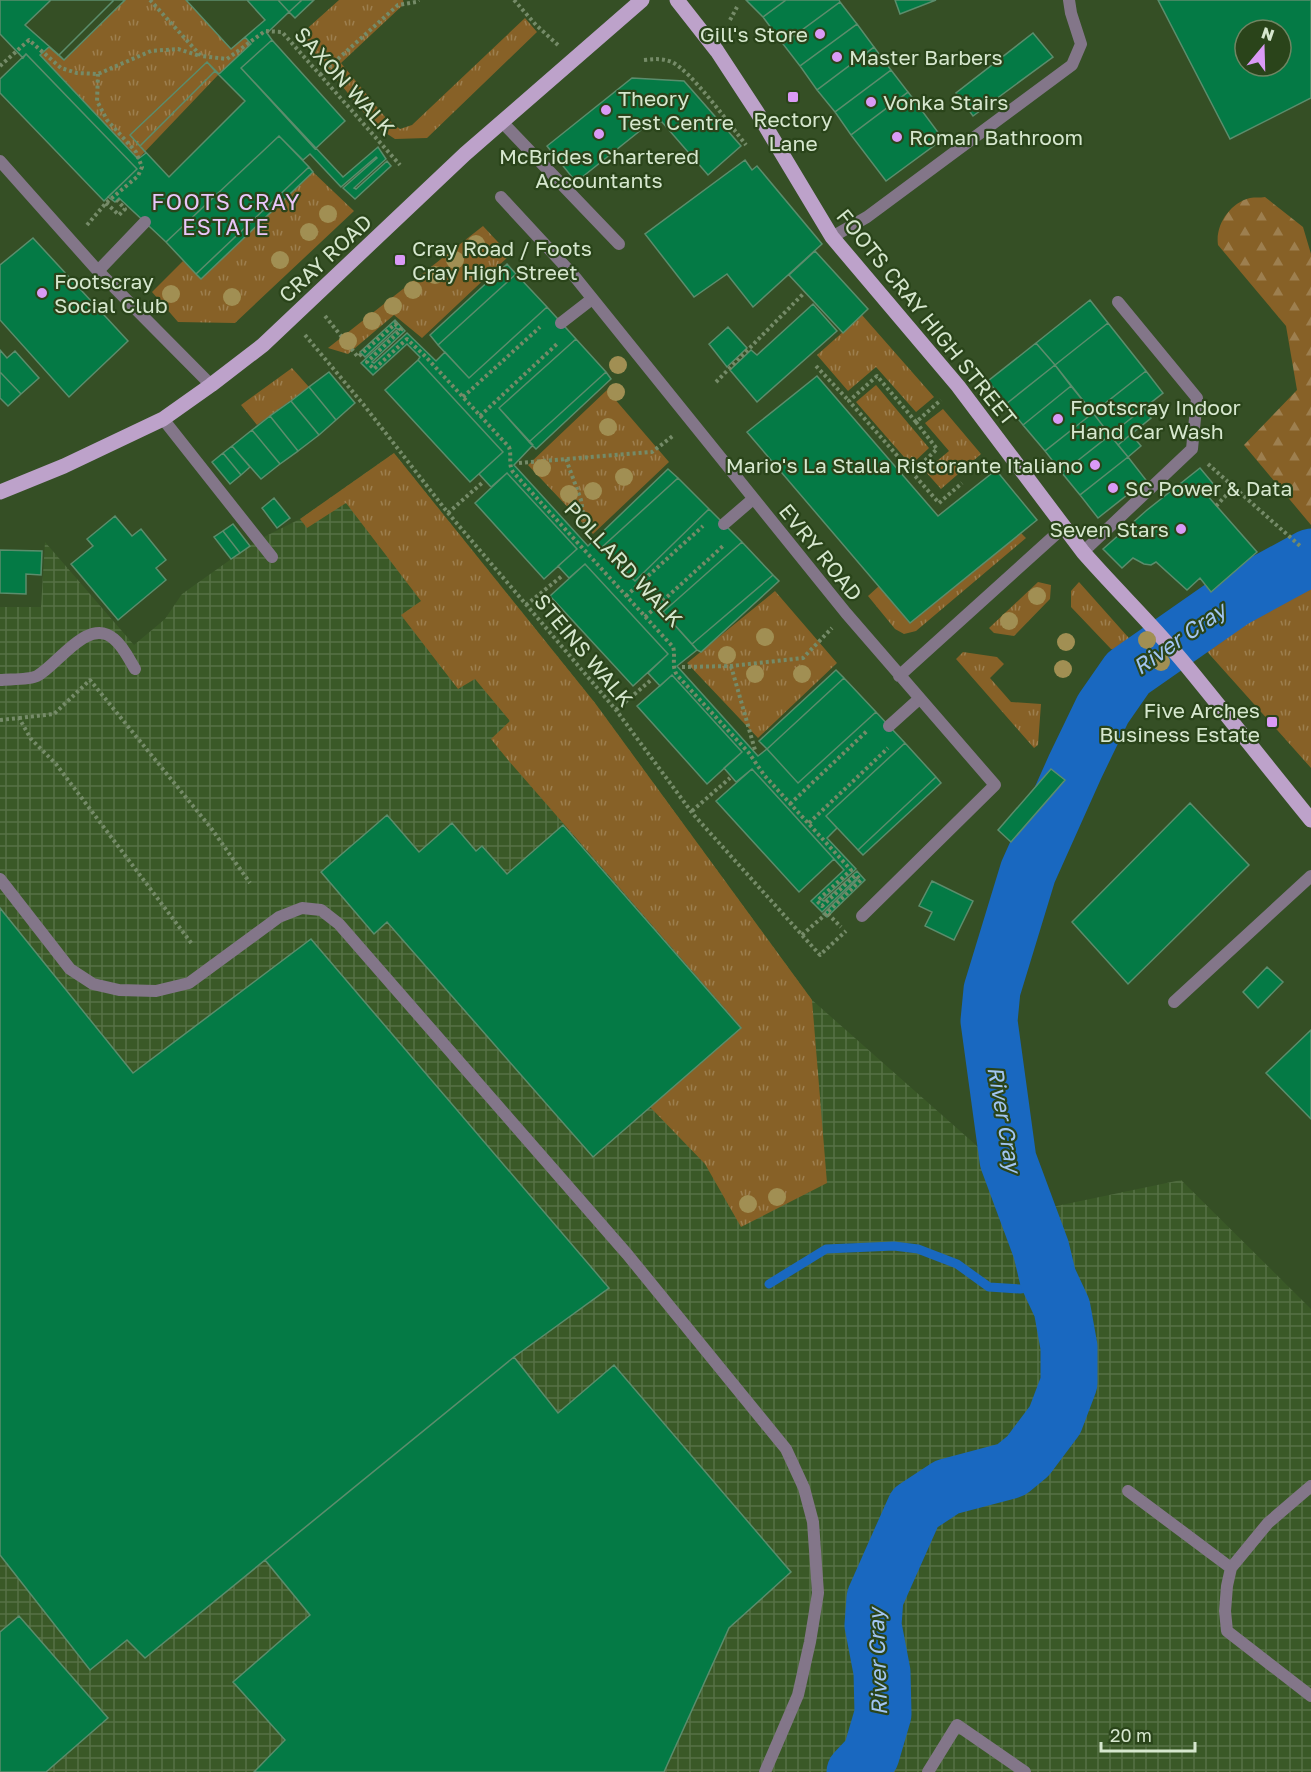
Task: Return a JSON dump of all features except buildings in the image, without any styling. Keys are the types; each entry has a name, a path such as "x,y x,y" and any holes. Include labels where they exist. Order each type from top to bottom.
{"main road":[{"name":"CRAY ROAD","path":"0,492 64,466 164,419 212,385 264,345 465,154 642,0"},
{"name":"FOOTS CRAY HIGH STREET","path":"677,0 717,51 757,112 832,237 957,386 1083,552 1190,670 1311,820"}],"street":[{"path":"832,237 867,217 1072,65 1080,44 1069,0"},
{"path":"502,122 619,244"},
{"path":"0,161 98,271 212,385"},
{"name":"EVRY ROAD","path":"501,197 574,277 846,614 899,676"},
{"path":"98,271 145,222"},
{"path":"561,323 592,299"},
{"path":"1083,552 1192,449 1197,398 1118,302"},
{"path":"164,419 272,558"},
{"path":"724,524 753,499"},
{"path":"862,916 995,785 899,676 1065,526"},
{"path":"0,680 36,676 83,637 94,633 106,634 115,639 135,669"},
{"path":"889,726 919,699"},
{"path":"1174,1002 1311,876"},
{"path":"0,879 70,969 93,984 119,990 156,991 189,982 279,917 302,908 321,910 339,924 627,1254 786,1449 804,1488 813,1522 818,1593 798,1695 765,1772"},
{"path":"1311,1486 1268,1523 1232,1568 1227,1586 1225,1611 1227,1631 1311,1696"},
{"path":"1128,1491 1232,1568"},
{"path":"928,1772 957,1725 1025,1772"}],"path":[{"path":"150,0 201,56"},
{"path":"320,75 398,5 419,0"},
{"path":"514,0 536,25 574,60"},
{"path":"730,20 737,7"},
{"name":"SAXON WALK","path":"98,74 151,51 178,49 201,56 227,59 265,31 282,32 400,165"},
{"path":"0,66 29,40 61,68 77,73 98,74 97,101 107,120 136,152 142,167 138,176 106,203 72,240"},
{"path":"644,60 659,58 673,62 698,85 750,149"},
{"path":"106,203 119,215 125,209 117,200"},
{"path":"716,382 805,292"},
{"name":"POLLARD WALK","path":"312,299 358,357 395,324 401,330 367,362 374,369 407,339 509,447 510,468 513,472 673,647 674,670 677,675 749,753 790,804 850,870 817,901 822,906 856,875 861,880 827,913"},
{"name":"STEINS WALK","path":"291,319 363,404 448,513 616,710 692,812 820,955 862,916"},
{"path":"463,397 540,327"},
{"path":"480,416 564,338"},
{"path":"816,366 939,503 962,483"},
{"path":"849,401 877,376 937,449 912,473"},
{"path":"916,422 957,386"},
{"path":"519,463 652,452 692,423"},
{"path":"566,459 581,500 587,537"},
{"path":"1205,461 1300,546"},
{"path":"448,513 483,482"},
{"path":"1216,506 1234,487"},
{"path":"626,596 710,520"},
{"path":"645,616 728,541"},
{"path":"526,605 562,576"},
{"path":"682,667 731,666 803,658 846,614"},
{"path":"731,666 755,750"},
{"path":"0,720 54,714 90,680 210,828 250,883"},
{"path":"616,710 651,680"},
{"path":"20,718 31,739 56,764 192,944"},
{"path":"790,804 875,723"},
{"path":"809,823 893,743"},
{"path":"692,812 730,778"},
{"path":"802,935 827,913 845,932"}],"shaded area":[{"path":"394,453 595,703 812,1000 1047,1208 1181,1180 1311,1309 1311,1772 0,1772 0,607 41,607 45,542 134,645 165,619 182,594 258,540 300,519"}],"green space":[{"path":"125,0 186,0 231,49 245,37 251,44 138,159 40,55 49,47 64,60"},
{"path":"339,0 403,0 404,4 341,63 386,118 400,129 412,125 525,18 537,32 427,138 395,139 375,126 300,35"},
{"path":"313,172 354,211 235,323 178,322 152,292 183,261 201,279"},
{"path":"1265,197 1303,227 1311,254 1311,525 1244,445 1297,390 1286,326 1218,245 1219,230 1230,210 1250,198"},
{"path":"483,226 510,255 422,338 394,315 348,354 328,348"},
{"path":"862,315 934,397 916,412 876,367 848,391 817,355"},
{"path":"292,368 309,387 257,425 241,405"},
{"path":"876,385 929,448 911,465 856,402"},
{"path":"607,390 669,462 593,534 528,465"},
{"path":"943,409 981,454 941,489 925,471 949,451 925,423"},
{"path":"394,453 595,703 812,1000 827,1183 741,1227 705,1164 650,1107 741,1027 491,739 510,721 475,679 458,689 401,615 421,601 346,503 307,528 300,519"},
{"path":"1021,533 1026,538 916,631 904,634 895,629 868,596 879,586"},
{"path":"1311,577 1311,768 1194,637 1249,602"},
{"path":"1038,582 1051,585 1050,599 1014,636 994,633 989,628"},
{"path":"1079,582 1136,646 1128,653 1111,649 1071,607 1071,591"},
{"path":"775,591 837,663 758,738 687,663"},
{"path":"963,652 997,657 1004,664 990,678 1011,702 1041,704 1038,745 1034,748 956,659"}],"waterway":[{"name":"River Cray","path":"855,1772 871,1755 883,1714 882,1672 873,1625 875,1598 915,1508 947,1487 1011,1470 1028,1456 1055,1420 1069,1383 1069,1347 1062,1308 1048,1278 1041,1249 1008,1160 989,1021 992,990 1028,872 1103,709 1128,673 1234,599 1311,557"},
{"path":"769,1284 826,1249 894,1246 918,1249 957,1264 989,1287 1020,1289 1035,1287 1048,1278"}],"place":[{"name":"Gill's Store","path":"820,34"},
{"name":"Master Barbers","path":"837,57"},
{"name":"Rectory Lane","path":"793,97"},
{"name":"Vonka Stairs","path":"871,102"},
{"name":"Theory Test Centre","path":"606,110"},
{"name":"McBrides Chartered Accountants","path":"599,134"},
{"name":"Roman Bathroom","path":"897,137"},
{"name":"Cray Road / Foots Cray High Street","path":"400,260"},
{"name":"Footscray Social Club","path":"42,293"},
{"name":"Footscray Indoor Hand Car Wash","path":"1058,419"},
{"name":"Mario's La Stalla Ristorante Italiano","path":"1095,465"},
{"name":"SC Power & Data","path":"1113,488"},
{"name":"Seven Stars","path":"1181,529"},
{"name":"Five Arches Business Estate","path":"1272,722"}],"district":[{"name":"FOOTS CRAY ESTATE","path":"226,214"}]}
